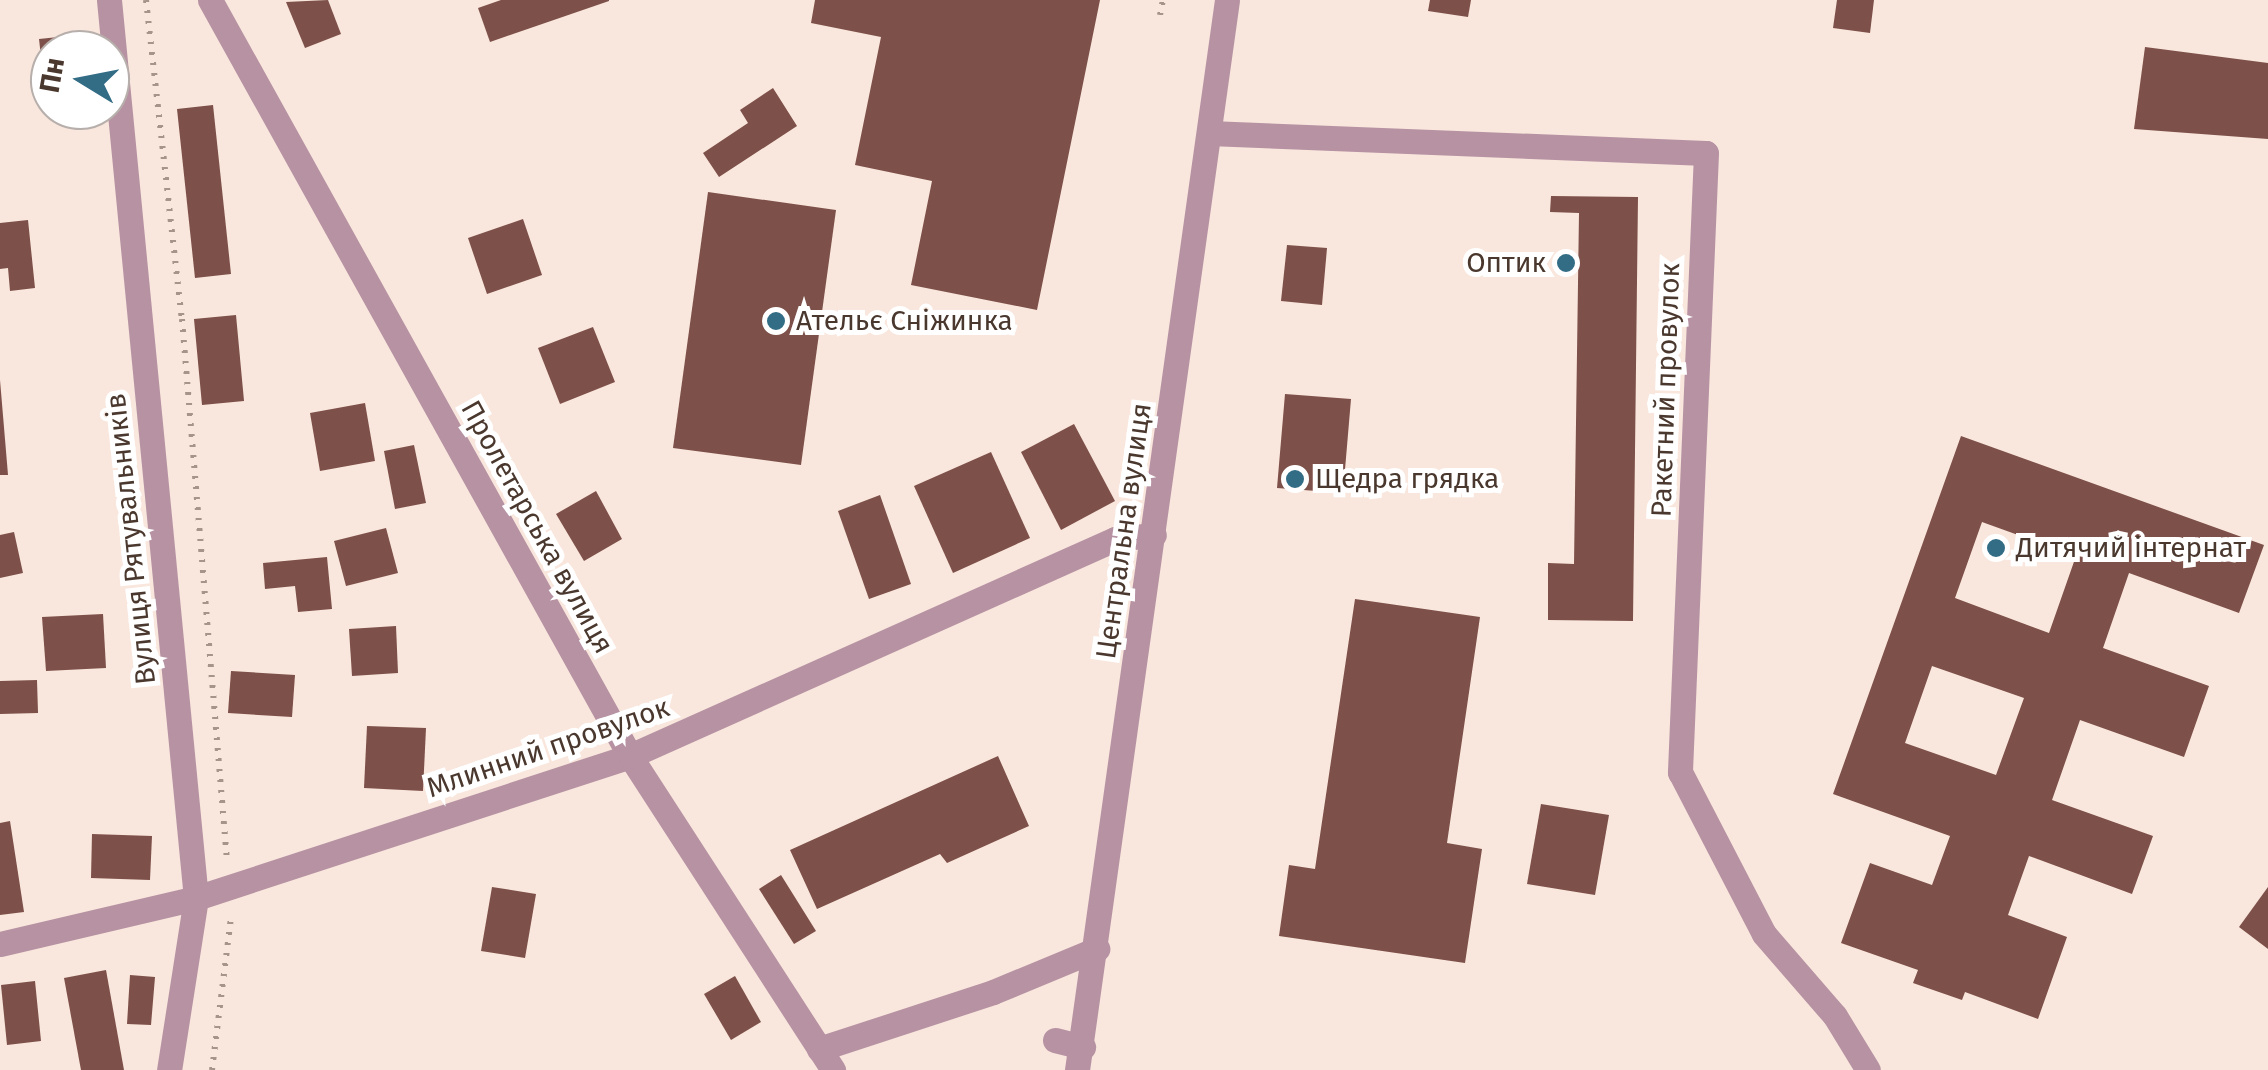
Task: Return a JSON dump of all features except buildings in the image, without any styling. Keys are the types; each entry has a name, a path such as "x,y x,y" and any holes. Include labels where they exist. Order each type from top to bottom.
{"street":[{"name":"Вулиця Рятувальників","path":"110,0 196,898 169,1070"},
{"name":"Пролетарська вулиця","path":"210,0 630,756 826,1059"},
{"name":"Центральна вулиця","path":"1080,1059 1209,133 1208,50 1227,0"},
{"name":"Ракетний провулок","path":"1209,133 1706,153 1680,772 1764,934 1835,1016 1868,1070"},
{"name":"Млинний провулок","path":"0,944 196,898 630,756 1114,540 1154,535"},
{"path":"826,1059 1097,948"},
{"path":"1054,1040 1080,1059"}],"path":[{"path":"146,0 182,319 229,887 231,923 212,1070"},
{"path":"1160,15 1163,0"}],"place":[{"name":"Оптик","path":"1566,263"},
{"name":"Ательє Сніжинка","path":"776,321"},
{"name":"Щедра грядка","path":"1295,479"},
{"name":"Дитячий інтернат","path":"1996,548"}]}
